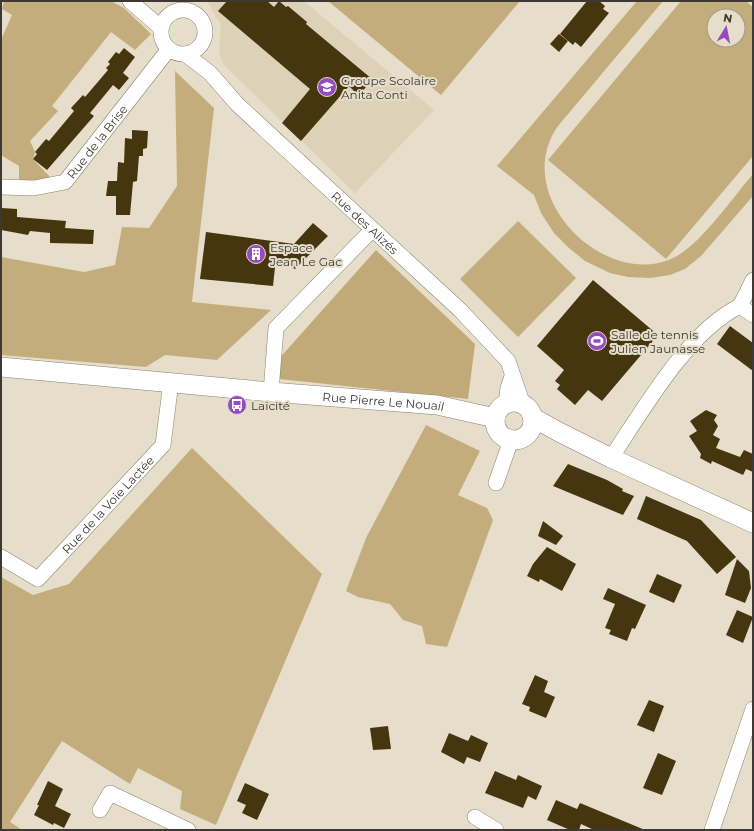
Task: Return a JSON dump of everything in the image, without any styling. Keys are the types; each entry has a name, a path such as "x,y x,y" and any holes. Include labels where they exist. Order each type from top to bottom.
{"street":[{"path":"130,1 161,28"},
{"path":"138,1 150,7 171,13"},
{"path":"192,6 205,25 206,32 202,45 191,53 185,54 174,52 169,49 161,36 163,22 171,13 192,6"},
{"name":"Rue des Alizés","path":"202,45 210,73"},
{"name":"Rue de la Brise","path":"1,187 34,188 65,182 169,49"},
{"name":"Rue des Alizés","path":"185,54 210,73 237,104 460,310 508,361 512,376 516,420"},
{"path":"271,392 276,328 372,230"},
{"path":"611,458 655,392 692,345 730,311 740,306 753,280"},
{"path":"740,306 753,315"},
{"path":"1,367 171,382"},
{"name":"Rue Pierre Le Nouail","path":"171,382 271,392 437,405 516,420 559,432 611,458 753,523"},
{"name":"Rue de la Voie Lactée","path":"1,558 38,579 163,445 171,382"},
{"path":"496,483 516,420"},
{"path":"712,830 753,709"},
{"path":"100,810 110,794 188,830"},
{"path":"475,817 496,830"}],"shaded area":[{"path":"4,1 111,1 124,8 151,34 135,50 111,32 52,106 58,111 30,141 35,152 33,159 52,179 19,181 19,166 1,155 1,40 12,15 2,9"},
{"name":"Groupe Scolaire Anita Conti","path":"207,1 304,1 434,110 355,193 224,65 219,54 221,25"},
{"path":"328,1 520,1 441,95"},
{"path":"637,1 663,1 558,126 546,154 546,182 556,208 573,232 596,250 623,262 650,264 677,256 687,249 707,230 753,174 753,196 701,256 685,269 670,275 650,278 628,277 610,273 585,261 554,233 541,213 534,195 497,166"},
{"path":"681,1 746,1 753,7 753,156 666,259 548,160"},
{"path":"175,71 214,108 192,302 271,310 217,360 165,355 146,367 1,355 1,257 84,272 115,265 122,227 149,228 177,186"},
{"path":"518,221 576,278 518,337 460,279"},
{"path":"376,250 475,344 468,399 279,379 276,362"},
{"path":"426,425 480,451 458,495 487,508 493,520 447,647 426,644 422,626 403,620 390,604 358,597 346,591 366,538"},
{"path":"192,448 322,574 216,825 180,809 182,791 138,768 130,784 62,741 10,822 22,830 1,830 1,577 33,595 69,584"}],"building":[{"path":"227,1 267,1 274,7 279,1 286,7 288,6 307,22 306,24 372,79 359,96 349,86 301,141 282,123 310,89 218,11"},
{"path":"587,1 599,1 605,6 603,9 609,13 581,47 575,42 573,45 560,34"},
{"path":"559,34 568,41 559,52 550,44"},
{"path":"124,48 135,57 123,73 129,78 119,90 113,85 90,113 94,116 47,170 33,159 37,154 35,152 46,139 49,141 74,111 71,108 83,95 85,97 108,70 106,68 110,64 108,62 116,52 119,54"},
{"path":"132,130 148,131 147,148 143,149 143,156 139,156 137,181 133,182 130,215 116,215 116,196 106,196 108,181 117,181 118,162 124,163 125,138 132,139"},
{"path":"2,208 17,209 17,217 66,221 65,228 94,230 93,244 50,243 50,233 30,231 28,235 1,230"},
{"name":"Espace Jean Le Gac","path":"313,223 328,236 295,269 276,258 273,286 200,279 206,232 294,244"},
{"name":"Salle de tennis Julien Jaunasse","path":"593,280 658,335 602,401 588,390 575,405 557,389 560,385 555,381 564,370 537,346"},
{"path":"730,326 753,343 753,371 717,344"},
{"path":"706,410 717,415 714,420 718,426 713,435 720,439 716,448 740,457 744,450 753,454 753,472 746,469 743,475 712,461 711,464 700,458 701,454 689,436 697,431 690,421"},
{"path":"568,464 607,480 623,489 622,491 634,496 623,515 553,486"},
{"path":"646,496 701,520 736,557 717,574 687,541 637,519"},
{"path":"543,521 563,536 556,545 538,536"},
{"path":"547,547 576,564 562,591 540,579 539,582 527,576 533,564"},
{"path":"737,559 749,571 751,588 745,603 725,595"},
{"path":"657,574 682,585 674,603 649,592"},
{"path":"608,588 646,605 635,629 632,628 627,641 609,634 611,630 605,628 615,604 603,599"},
{"path":"737,610 753,617 743,643 726,635"},
{"path":"535,675 548,681 544,692 555,697 546,718 529,711 530,707 522,704"},
{"path":"649,700 664,706 654,732 637,725"},
{"path":"388,726 391,749 373,750 370,728"},
{"path":"449,733 468,741 471,735 488,743 480,762 467,757 464,764 441,752"},
{"path":"658,753 676,761 662,795 643,788"},
{"path":"495,771 516,780 518,775 542,786 536,800 528,796 523,808 485,793"},
{"path":"48,781 63,789 55,806 71,814 64,828 54,823 53,825 34,815"},
{"path":"245,783 269,794 257,820 242,813 246,805 237,801"},
{"path":"556,800 577,809 580,803 645,830 594,830 581,824 579,830 570,830 547,820"}],"place":[{"name":"Groupe Scolaire Anita Conti","path":"327,87"},
{"name":"Espace Jean Le Gac","path":"256,254"},
{"name":"Salle de tennis Julien Jaunasse","path":"597,341"},
{"name":"Laïcité","path":"237,405"}]}
